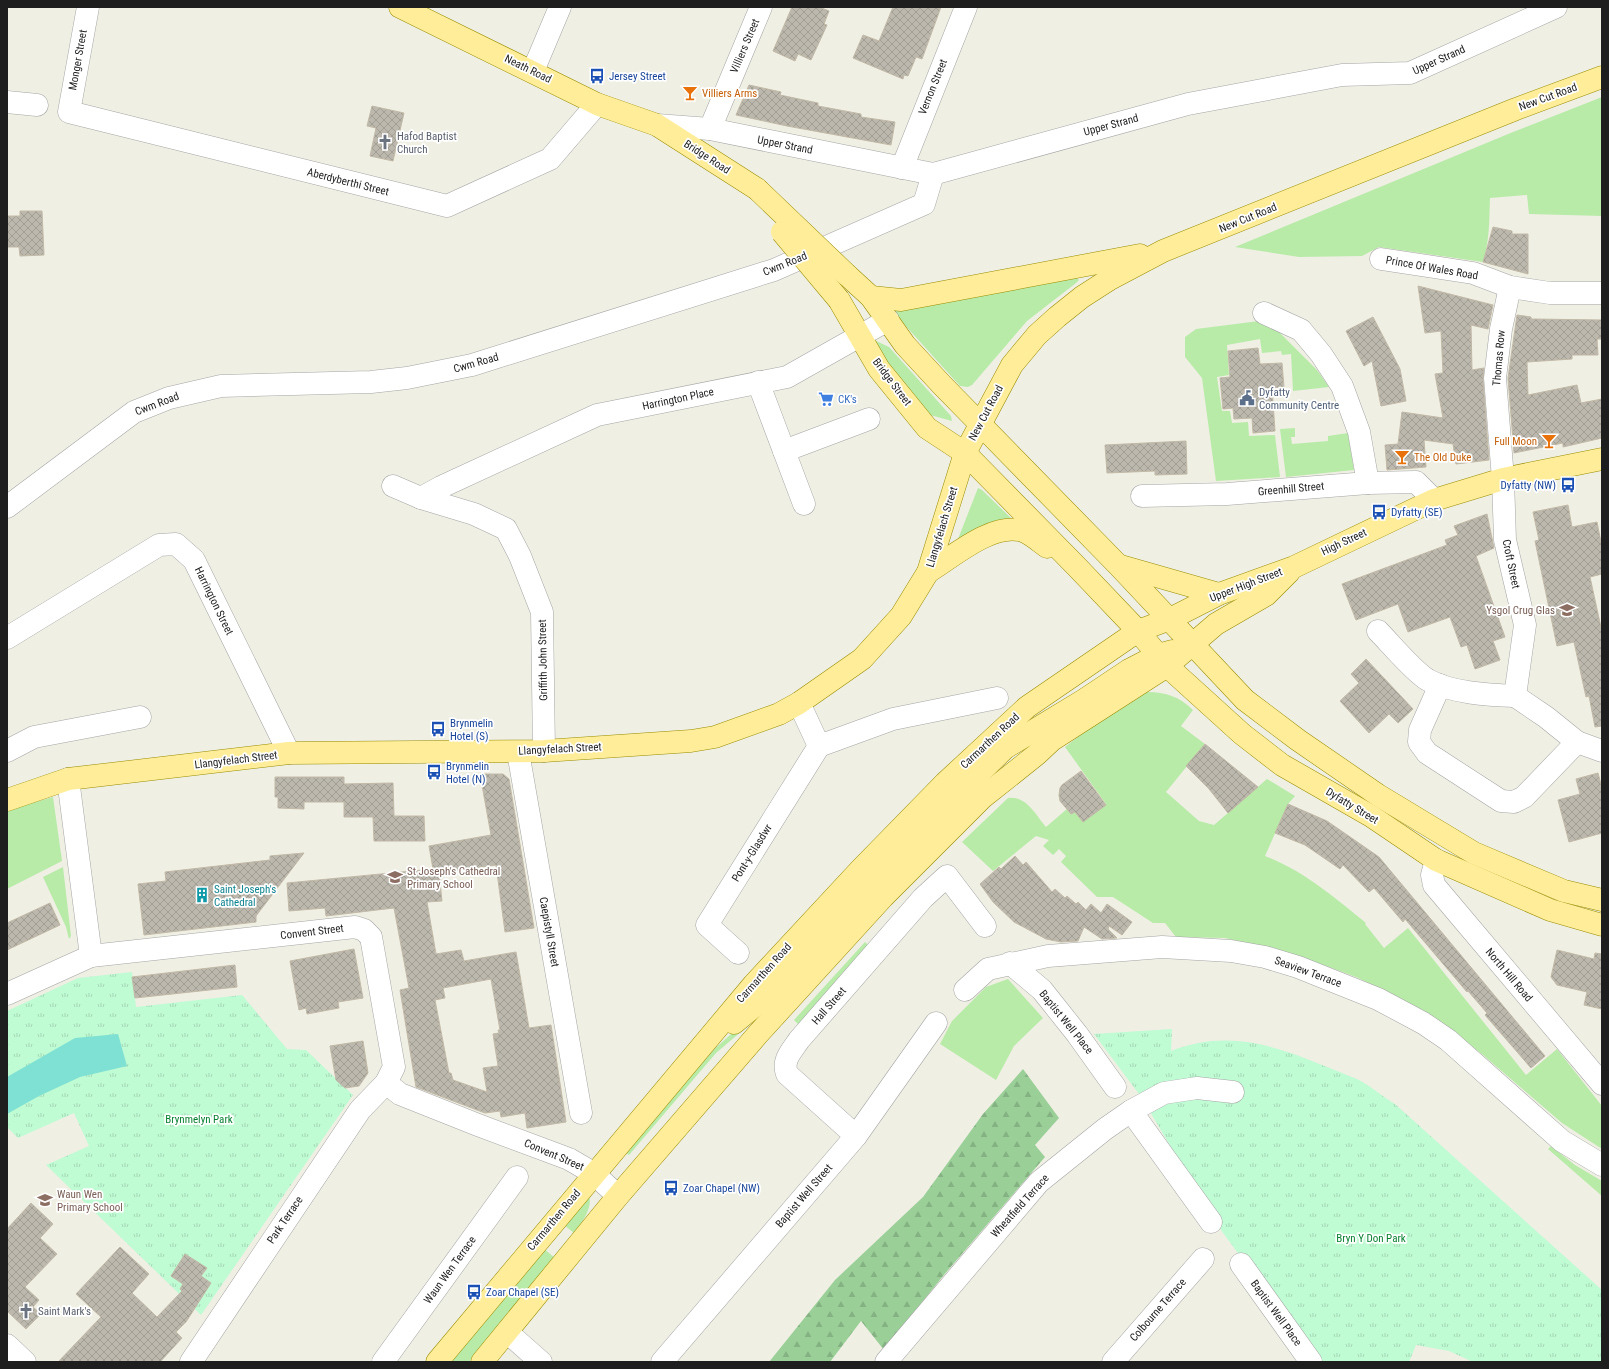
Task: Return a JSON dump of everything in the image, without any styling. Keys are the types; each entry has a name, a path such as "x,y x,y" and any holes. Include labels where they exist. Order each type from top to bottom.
{"main road":[{"name":"Neath Road","path":"400,7 533,71 597,104 657,125"},
{"name":"New Cut Road","path":"965,452 1012,365 1037,335 1057,317 1110,279 1163,251 1516,109 1602,77"},
{"name":"Bridge Road","path":"657,125 757,198"},
{"path":"757,198 871,297 905,345 980,425 1119,566 1219,594"},
{"name":"Bridge Street","path":"757,198 839,300 879,369 927,428 965,452 1138,631"},
{"path":"871,297 902,300 1163,251"},
{"name":"Llangyfelach Street","path":"7,800 68,779 289,753 544,751 715,737 753,725 779,714 799,703 862,659 901,616 928,572 965,452"},
{"name":"High Street","path":"1294,567 1434,500 1503,478 1602,459"},
{"path":"928,572 972,542 998,531 1023,531 1077,567"},
{"name":"Dyfatty Street","path":"1119,566 1244,700 1298,740 1378,795 1474,853 1564,890 1602,900"},
{"name":"Upper High Street","path":"1138,631 1170,619 1219,594 1294,567"},
{"name":"Upper High Street","path":"1192,646 1216,624 1266,595 1294,567"},
{"name":"Dyfatty Street","path":"1138,631 1162,661 1242,734 1282,765 1371,816 1436,860 1550,910 1602,925"},
{"name":"Carmarthen Road","path":"436,1362 593,1173 759,978 859,871 945,783 1027,707 1138,631"},
{"path":"482,1362 618,1196 758,1034 883,897 982,798 1036,755 1052,740 1162,661 1192,646"},
{"path":"697,1052 768,995 839,915 956,796 1006,748 1084,700 1129,670 1162,661"}],"street":[{"name":"Monger Street","path":"69,112 88,7"},
{"path":"533,71 560,7"},
{"name":"Villiers Street","path":"710,129 761,7"},
{"name":"Vernon Street","path":"902,168 966,7"},
{"name":"Upper Strand","path":"657,125 710,129 933,174 1188,104 1342,75 1410,74 1550,8"},
{"path":"7,102 37,105"},
{"name":"Aberdyberthi Street","path":"69,112 447,206 550,160 597,104"},
{"name":"Cwm Road","path":"7,507 134,412 169,398 221,386 371,382 407,378 472,365 774,270 924,204 933,174"},
{"name":"Prince Of Wales Road","path":"1380,259 1473,273 1510,286 1550,293 1602,293"},
{"name":"Thomas Row","path":"1503,478 1495,378 1501,329 1510,286"},
{"path":"1264,313 1302,330 1321,354 1342,386 1360,432 1368,483"},
{"name":"Harrington Place","path":"421,498 441,487 597,415 787,377 888,320"},
{"path":"758,382 804,504"},
{"path":"784,451 870,419"},
{"name":"Croft Street","path":"1503,478 1505,540 1525,626 1515,696"},
{"name":"Greenhill Street","path":"1142,496 1227,494 1368,483 1416,482 1434,500"},
{"name":"Griffith John Street","path":"393,486 421,498 474,514 506,529 520,556 542,612 544,751"},
{"name":"Harrington Street","path":"7,638 159,545 176,544 194,560 289,753"},
{"path":"1378,631 1427,679 1440,686 1488,695 1515,696 1546,717 1577,742 1602,751"},
{"path":"1440,686 1420,730 1419,742 1427,753 1501,801 1514,802 1524,797 1577,742"},
{"path":"799,703 819,746 893,719 997,698"},
{"path":"7,751 34,737 140,718"},
{"name":"Pont-y-Glasdwr","path":"738,953 708,925 819,746"},
{"name":"Caepistyll Street","path":"518,752 581,1113"},
{"path":"68,779 90,956"},
{"name":"North Hill Road","path":"1436,860 1432,875 1434,885 1602,1084"},
{"name":"Hall Street","path":"856,1136 787,1074 785,1063 799,1040 923,898 946,876 985,926"},
{"name":"Convent Street","path":"7,994 90,956 356,927 364,930 371,937 394,1067 386,1082 400,1094 568,1159 593,1173 618,1196"},
{"name":"Seaview Terrace","path":"965,990 988,969 1010,963 1048,956 1162,947 1231,951 1265,957 1298,967 1378,999 1423,1023 1448,1040 1562,1141 1602,1165"},
{"name":"Baptist Well Place","path":"1010,963 1042,990 1077,1034 1115,1087"},
{"name":"Baptist Well Street","path":"662,1362 856,1136 936,1023"},
{"name":"Park Terrace","path":"190,1362 360,1110 386,1082"},
{"name":"Wheatfield Terrace","path":"886,1362 1039,1182 1131,1110 1164,1093 1197,1088 1233,1092"},
{"path":"1131,1110 1211,1222"},
{"name":"Waun Wen Terrace","path":"383,1362 517,1177"},
{"name":"Colbourne Terrace","path":"1113,1362 1203,1259"},
{"name":"Baptist Well Place","path":"1241,1264 1310,1362"},
{"path":"507,1332 541,1362"},
{"path":"7,1345 25,1362"}],"green space":[{"path":"1602,97 1602,216 1529,214 1527,195 1490,198 1488,238 1483,262 1379,247 1362,256 1299,257 1235,247 1513,132"},
{"path":"1076,277 1079,280 1027,321 972,385 968,387 960,386 894,313 894,308"},
{"path":"1267,320 1317,370 1329,387 1293,391 1291,354 1282,355 1281,351 1262,353 1260,339 1227,345 1229,375 1217,377 1222,411 1230,411 1232,423 1248,422 1249,436 1275,435 1280,477 1216,481 1202,378 1185,357 1185,337 1196,329"},
{"path":"874,340 889,347 951,416 952,421 930,415 918,408 874,344"},
{"path":"1295,428 1295,437 1291,437 1292,444 1328,441 1328,436 1348,433 1354,470 1286,477 1280,429"},
{"path":"978,488 982,490 1013,520 958,539"},
{"path":"1147,692 1166,694 1188,705 1193,710 1181,726 1205,744 1166,792 1199,821 1214,825 1267,779 1295,796 1288,804 1265,856 1293,869 1330,894 1366,923 1365,924 1384,948 1408,928 1526,1075 1557,1049 1602,1106 1602,1149 1562,1123 1483,1055 1434,1017 1356,977 1296,955 1225,938 1176,937 1165,923 1153,923 1113,897 1097,897 1061,862 1066,856 1059,849 1053,855 1043,846 1049,840 1036,836 993,871 962,842 1008,798 1014,798 1025,803 1046,827 1067,809 1071,814 1075,812 1083,822 1106,804 1065,747 1103,717"},
{"path":"53,797 62,861 7,889 7,810"},
{"path":"63,867 71,936 69,939 66,927 43,877"},
{"path":"865,942 870,947 799,1025 794,1020"},
{"name":"Brynmelyn Park","path":"132,972 136,1007 242,995 287,1049 306,1050 353,1095 201,1315 46,1165 89,1146 74,1113 18,1138 7,1127 7,1011 78,978"},
{"path":"1008,979 1043,1018 1014,1046 996,1080 940,1044 952,1021 986,987"},
{"path":"765,1004 769,1008 716,1053 629,1155 625,1152 712,1051"},
{"name":"Bryn Y Don Park","path":"1172,1029 1171,1051 1210,1041 1248,1042 1266,1046 1285,1051 1359,1080 1395,1104 1602,1290 1602,1362 1473,1362 1449,1351 1416,1345 1409,1362 1317,1362 1213,1219 1142,1098 1094,1034"},
{"path":"1023,1069 1059,1118 1035,1145 1045,1157 943,1276 884,1350 861,1321 830,1362 769,1362 835,1280 923,1197 983,1114"},
{"path":"1551,1146 1575,1165 1602,1181 1602,1196 1548,1149"},
{"path":"589,1196 590,1201 588,1211 574,1233 564,1225"},
{"path":"543,1248 555,1258 469,1362 450,1362"}],"shaded area":[{"path":"118,1034 127,1066 80,1077 39,1096 7,1114 7,1077 75,1038"}],"building":[{"path":"792,7 819,7 829,11 824,24 827,25 811,60 798,54 795,61 773,51"},
{"path":"893,7 941,7 922,59 916,57 908,76 904,75 903,79 853,58 863,35 879,41"},
{"path":"749,85 781,92 780,95 818,103 818,106 861,114 861,117 895,122 891,145 736,115"},
{"name":"Hafod Baptist Church","path":"372,106 404,113 393,161 370,156 376,128 367,126"},
{"path":"20,211 42,211 44,255 20,256 19,247 7,247 7,216 20,216"},
{"path":"1493,227 1512,231 1512,234 1528,234 1528,274 1483,262"},
{"path":"1418,286 1493,305 1488,329 1471,325 1472,370 1484,368 1483,379 1489,460 1456,464 1453,444 1424,440 1426,467 1387,470 1385,445 1398,444 1402,412 1443,418 1435,374 1443,373 1441,331 1425,333"},
{"path":"1517,315 1531,317 1531,319 1602,320 1602,339 1597,339 1598,355 1572,355 1572,359 1527,362 1528,395 1577,385 1581,403 1602,399 1602,438 1563,447 1563,443 1514,453 1508,378"},
{"path":"1373,317 1400,369 1406,401 1381,406 1372,361 1364,366 1346,331"},
{"name":"Dyfatty Community Centre","path":"1258,348 1260,364 1282,363 1284,387 1272,388 1275,431 1253,433 1252,418 1234,419 1233,408 1223,409 1220,378 1230,377 1228,351"},
{"path":"1186,441 1187,474 1155,475 1155,471 1107,473 1105,445"},
{"path":"1568,505 1572,527 1597,522 1602,547 1602,574 1590,577 1602,632 1602,726 1595,727 1589,696 1586,697 1574,642 1557,646 1535,541 1539,540 1533,512"},
{"path":"1487,514 1494,548 1476,556 1505,637 1493,641 1500,660 1475,669 1467,645 1461,647 1450,617 1408,632 1398,604 1356,620 1342,584 1447,545 1445,540 1458,535 1454,526"},
{"path":"1366,659 1413,709 1398,723 1389,714 1369,733 1340,701 1359,683 1351,674"},
{"path":"1205,744 1258,787 1228,813 1209,789 1186,766"},
{"path":"1081,771 1106,805 1083,822 1075,812 1071,814 1060,801 1059,795 1062,785"},
{"path":"1598,773 1602,788 1602,833 1569,842 1558,800 1580,794 1576,779"},
{"path":"480,774 503,774 509,779 534,928 505,932 496,865 439,873 442,901 427,902 436,954 461,950 464,961 516,952 529,1028 551,1025 566,1122 527,1128 525,1113 501,1117 500,1111 485,1113 416,1087 400,990 409,988 394,908 326,916 325,908 289,911 287,883 433,869 429,846 491,835","holes":["491,979 500,1030 498,1030 499,1033 493,1034 498,1066 483,1068 487,1092 453,1080 451,1073 449,1073 435,1000 445,998 443,988"]},
{"path":"275,777 344,777 344,784 393,783 394,816 424,816 425,841 374,841 373,817 344,817 344,802 304,802 304,809 278,808 278,797 275,797"},
{"path":"1288,804 1327,821 1379,857 1545,1056 1531,1068 1485,1015 1487,1013 1468,991 1467,992 1405,919 1403,922 1374,888 1369,892 1343,865 1340,869 1305,845 1275,833"},
{"name":"Saint Joseph's Cathedral","path":"304,853 256,916 256,922 144,935 138,884 166,881 165,872 270,860 270,856"},
{"path":"1015,856 1023,865 1026,862 1052,892 1055,889 1065,898 1067,896 1076,904 1078,902 1086,910 1091,904 1101,913 1107,904 1132,922 1122,935 1109,926 1108,929 1117,938 1102,939 1084,927 1078,941 1061,942 1046,939 1014,922 993,902 980,884 999,867 1001,869"},
{"path":"50,903 60,925 7,950 7,923"},
{"path":"354,949 363,998 338,1002 339,1008 307,1014 306,1008 299,1010 290,961"},
{"path":"1557,950 1594,959 1595,953 1602,954 1602,1009 1584,1005 1587,992 1557,985 1551,977"},
{"path":"235,965 237,987 135,998 132,977"},
{"path":"363,1041 368,1073 359,1086 345,1088 336,1080 330,1046"},
{"path":"31,1203 53,1224 40,1238 57,1254 25,1287 39,1300 33,1307 41,1314 26,1329 7,1311 7,1229"},
{"path":"120,1247 149,1274 132,1293 157,1317 182,1291 180,1289 183,1284 171,1276 185,1254 207,1268 201,1276 211,1283 186,1322 176,1332 182,1338 160,1362 58,1362 101,1317 76,1294"}],"place":[{"name":"Jersey Street","path":"597,76"},
{"name":"Villiers Arms","path":"690,93"},
{"name":"Hafod Baptist Church","path":"385,142"},
{"name":"Dyfatty Community Centre","path":"1247,398"},
{"name":"CK's","path":"826,399"},
{"name":"Full Moon","path":"1549,441"},
{"name":"The Old Duke","path":"1402,457"},
{"name":"Dyfatty (NW)","path":"1568,485"},
{"name":"Dyfatty (SE)","path":"1379,512"},
{"name":"Ysgol Crug Glas","path":"1567,610"},
{"name":"Brynmelin Hotel (S)","path":"438,729"},
{"name":"Brynmelin Hotel (N)","path":"434,772"},
{"name":"St Joseph's Cathedral Primary School","path":"395,877"},
{"name":"Saint Joseph's Cathedral","path":"202,895"},
{"name":"Zoar Chapel (NW)","path":"671,1188"},
{"name":"Waun Wen Primary School","path":"45,1200"},
{"name":"Zoar Chapel (SE)","path":"474,1292"},
{"name":"Saint Mark's","path":"26,1311"}]}
